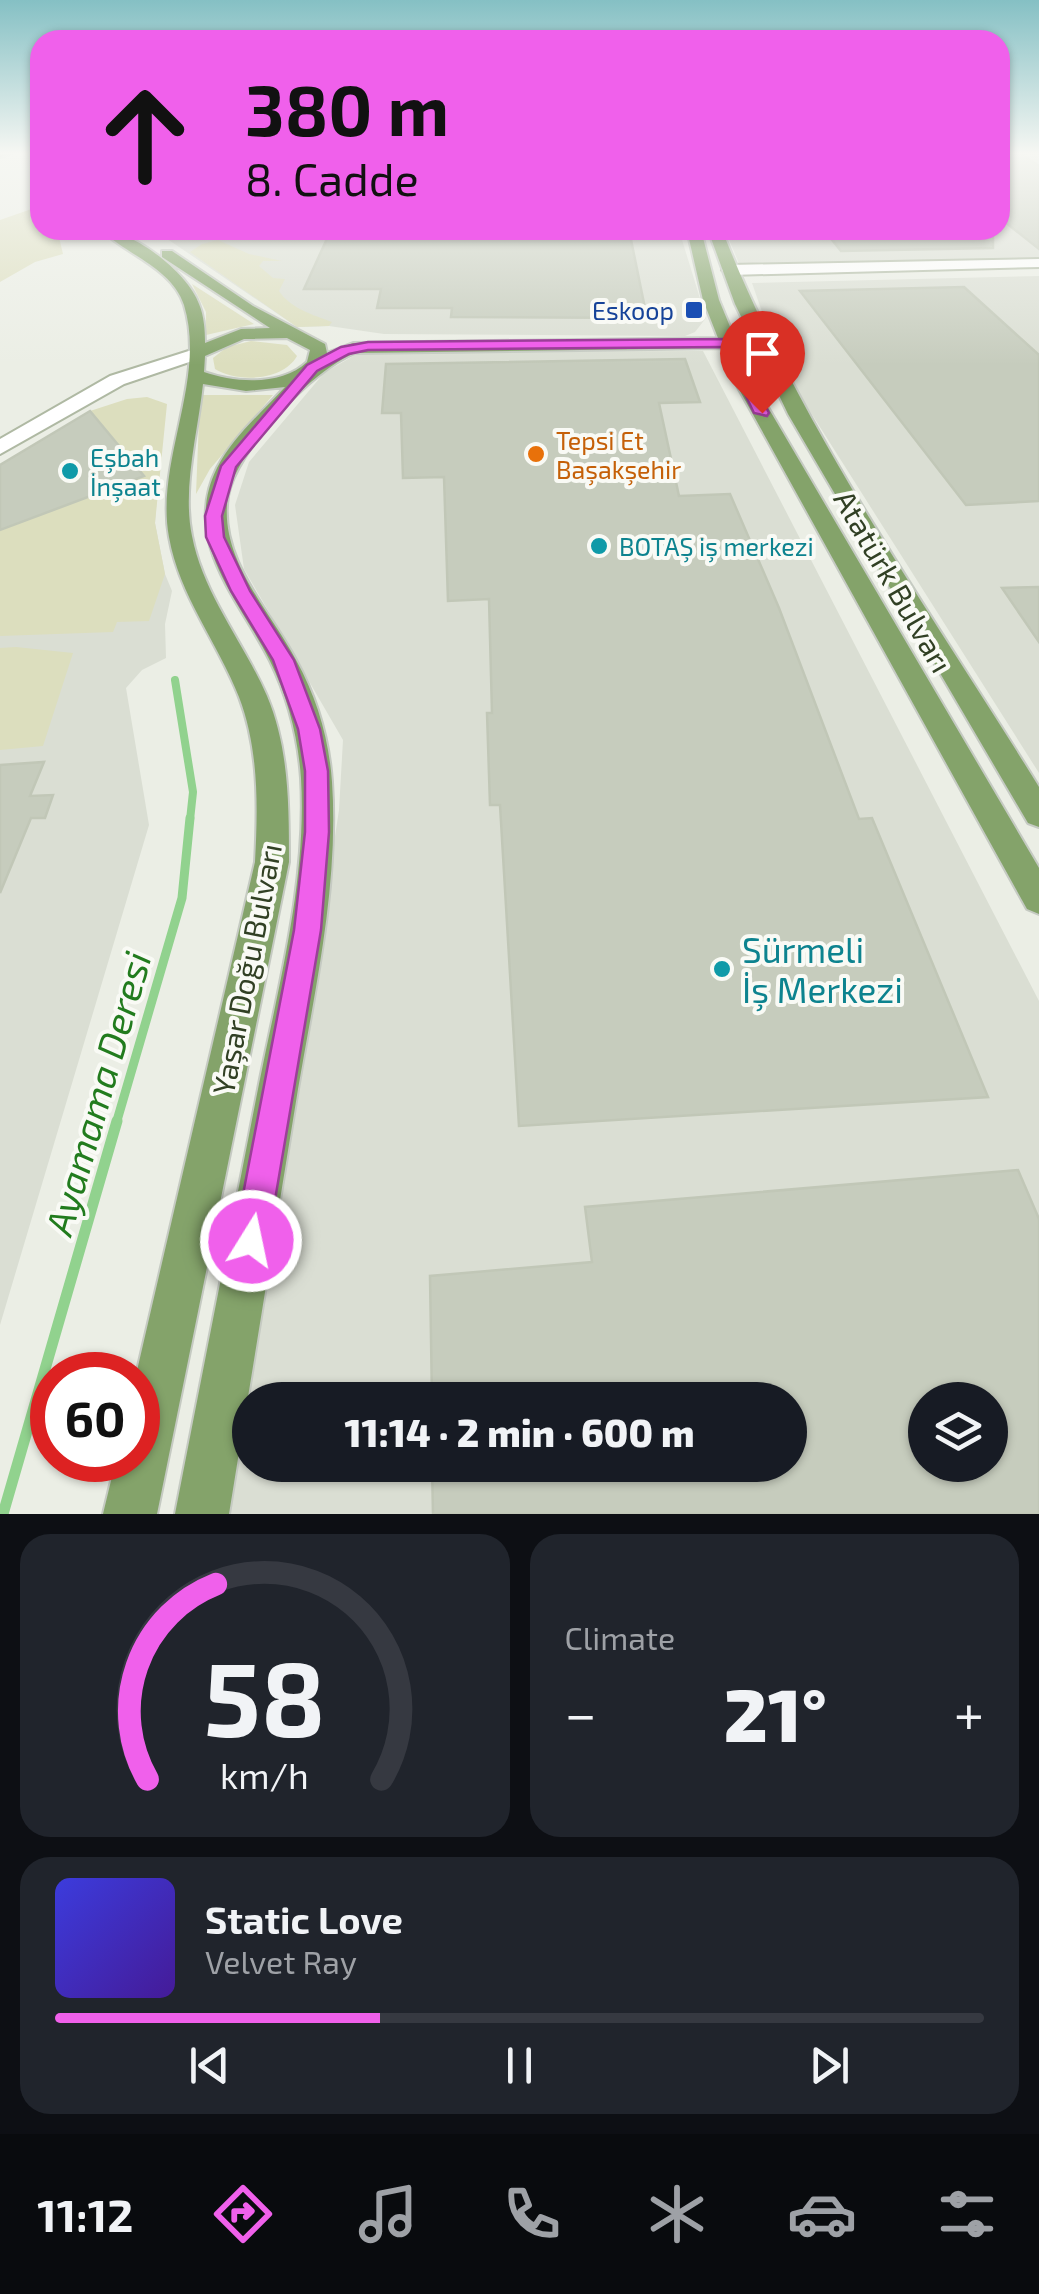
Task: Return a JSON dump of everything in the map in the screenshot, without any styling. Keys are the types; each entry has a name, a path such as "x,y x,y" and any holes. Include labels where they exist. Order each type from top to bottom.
{"main road":[{"name":"Yaşar Doğu Bulvarı","path":"121,240 179,284 195,316 195,364 178,517 185,551 254,699 269,752 274,808 272,862 130,1514"},
{"path":"147,240 247,309 319,348 319,359 312,368"},
{"name":"Atatürk Bulvarı","path":"697,240 726,343 824,525 1039,899"},
{"name":"Atatürk Bulvarı","path":"719,240 798,414 1039,814"},
{"path":"704,268 732,274"},
{"path":"195,364 218,341 241,334 295,334 368,346 726,343"},
{"name":"Yaşar Doğu Bulvarı","path":"195,364 216,382 260,386 287,381 345,350 368,346"},
{"name":"Yaşar Doğu Bulvarı","path":"202,1514 307,930 317,832 316,771 304,713 283,660 225,561 215,537 214,516 229,466 312,368"}],"street":[{"path":"732,274 1039,266"},
{"path":"0,448 117,380 195,364"}],"shaded area":[{"path":"1010,224 1039,224 1039,258 740,266 729,240 1010,240"},
{"path":"169,240 682,240 706,318 695,332 685,336 384,334 329,326 297,327"},
{"name":"Eskoop","path":"1039,276 1039,773 780,364 752,283"},
{"path":"703,351 1039,1001 1039,1514 225,1514 232,1474 232,1482 807,1482 807,1382 248,1382 339,810 343,740 244,569 235,505 249,462 324,373 360,352"},
{"path":"159,471 155,523 172,591 165,624 166,658 142,670 126,688 149,825 0,1325 0,530"}],"green space":[{"path":"0,224 30,224 30,240 60,240 63,254 35,262 0,282"},
{"path":"218,240 249,254 282,261 263,261 259,266 273,278 285,279 279,291 289,302 332,322 329,326 297,327 190,252"},
{"path":"192,284 254,324 206,335 206,312"},
{"path":"251,341 287,345 297,356 282,371 259,377 236,376 215,369 213,358 227,347"},
{"path":"200,395 273,395 210,469 196,494"},
{"path":"147,397 167,404 155,523 165,574 149,621 117,622 113,632 0,636 0,530 143,477 90,411"},
{"path":"0,648 73,653 43,746 0,750"}],"building":[{"path":"1010,224 1039,224 1039,249 1010,226"},
{"path":"326,240 631,240 647,318 451,317 452,308 377,308 381,289 304,289"},
{"path":"832,240 993,240 993,248 841,251"},
{"path":"964,287 1039,355 1039,501 966,505 800,291"},
{"path":"685,359 700,402 659,403 679,496 730,494 779,608 859,819 872,818 988,1097 519,1126 500,805 490,805 489,599 448,601 444,477 403,478 401,413 382,413 386,364"},
{"name":"Eşbah İnşaat","path":"90,411 144,476 0,530 0,465"},
{"path":"1039,587 1039,642 1002,588"},
{"path":"44,762 30,796 53,795 45,818 31,818 0,893 0,765"},
{"path":"1018,1170 1039,1219 1039,1514 433,1514 432,1482 807,1482 807,1382 432,1382 430,1276 592,1262 585,1207"}],"waterway":[{"name":"Ayamama Deresi","path":"175,680 193,792 190,820"},
{"name":"Ayamama Deresi","path":"116,1124 182,898 190,818"},
{"name":"Ayamama Deresi","path":"3,1514 117,1121"}],"place":[{"name":"Eskoop","path":"694,310"},
{"name":"Tepsi Et Başakşehir","path":"536,454"},
{"name":"Eşbah İnşaat","path":"70,471"},
{"name":"BOTAŞ iş merkezi","path":"599,546"},
{"name":"Sürmeli İş Merkezi","path":"722,969"}],"route":[{"path":"251,1241 307,930 317,832 316,771 309,729 283,660 241,591 215,537 214,516 229,466 312,368 345,350 368,346 726,343 762,413"}]}
